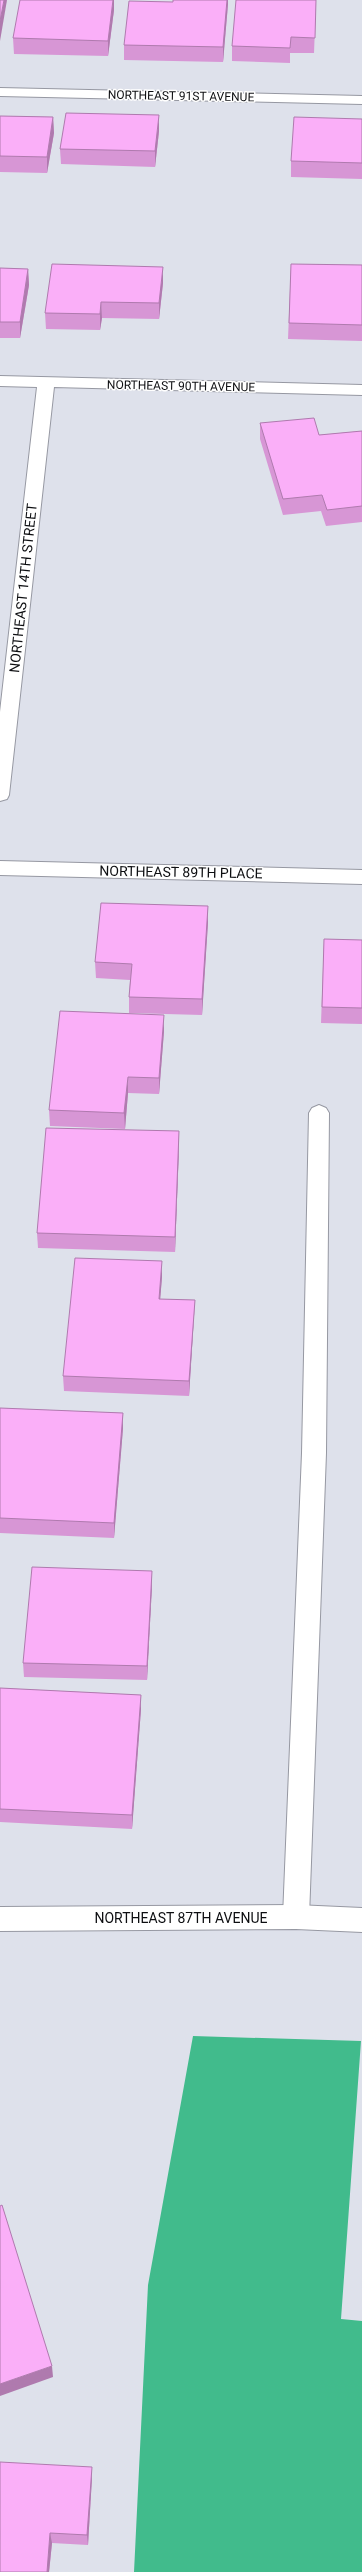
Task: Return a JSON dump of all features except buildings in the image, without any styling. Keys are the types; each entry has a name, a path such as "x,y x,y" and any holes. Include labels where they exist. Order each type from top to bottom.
{"street":[{"name":"NORTHEAST 91ST AVENUE","path":"0,92 362,100"},
{"name":"NORTHEAST 90TH AVENUE","path":"0,381 362,390"},
{"name":"NORTHEAST 14TH STREET","path":"0,794 46,382"},
{"name":"NORTHEAST 89TH PLACE","path":"0,868 362,877"},
{"path":"296,1917 314,1453 319,1113"},
{"name":"NORTHEAST 87TH AVENUE","path":"0,1919 296,1917 362,1920"}],"green space":[{"path":"193,2036 361,2041 341,2319 362,2321 362,2572 134,2572 148,2285"}]}
